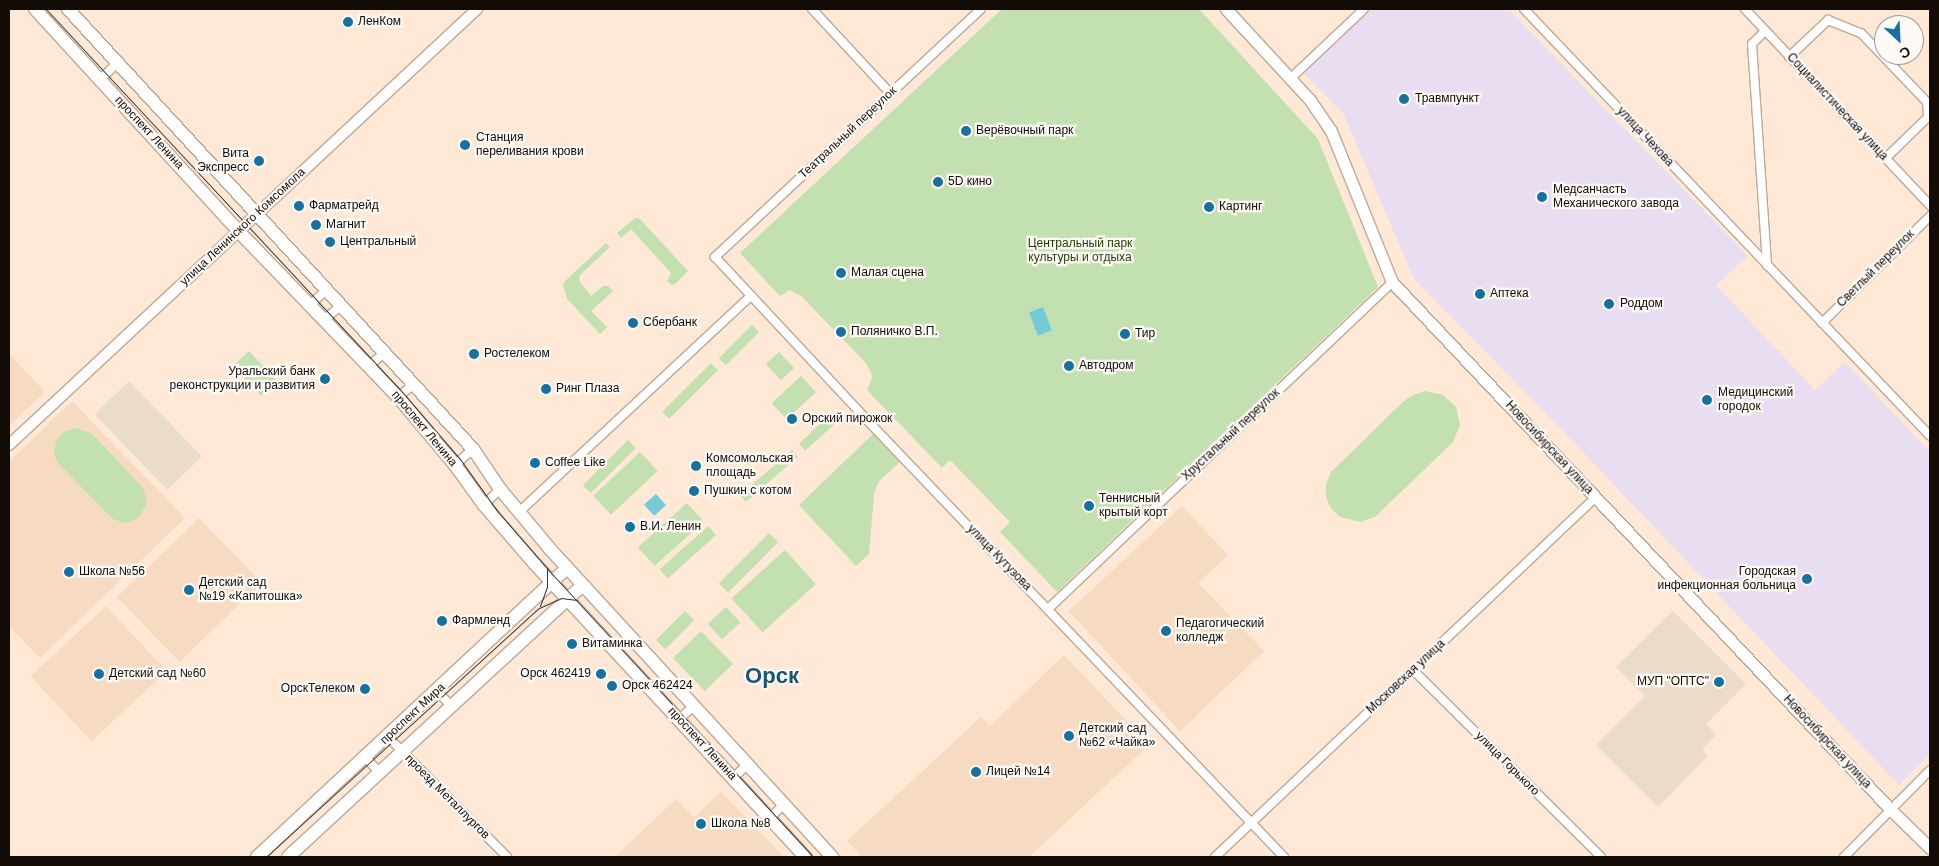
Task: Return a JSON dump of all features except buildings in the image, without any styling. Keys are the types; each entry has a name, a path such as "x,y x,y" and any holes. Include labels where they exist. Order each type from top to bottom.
{"main road":[{"name":"проспект Ленина","path":"35,9 239,231 398,397 455,465 484,505 552,583 805,857"},
{"name":"проспект Ленина","path":"68,9 473,449 500,489 567,568 746,766 832,857"},
{"name":"Новосибирская улица","path":"1226,9 1310,100 1331,131 1392,282 1890,809 1930,848"},
{"name":"проспект Мира","path":"258,857 388,738 567,568"},
{"name":"проспект Мира","path":"288,857 583,585"}],"street":[{"name":"улица Ленинского Комсомола","path":"9,445 477,9"},
{"path":"812,9 890,93"},
{"name":"Театральный переулок","path":"715,257 981,9"},
{"path":"1291,78 1364,9"},
{"name":"улица Чехова","path":"1524,9 1930,436"},
{"name":"Социалистическая улица","path":"1745,9 1930,205"},
{"path":"1789,57 1828,20 1861,33 1926,102 1928,117 1886,158"},
{"path":"1765,30 1752,44 1767,265"},
{"path":"100,80 118,62"},
{"name":"Светлый переулок","path":"1822,323 1930,216"},
{"name":"улица Кутузова","path":"715,257 1284,857"},
{"name":"Хрустальный переулок","path":"1048,609 1392,282"},
{"path":"310,305 327,289"},
{"path":"519,512 750,296"},
{"path":"324,320 341,304"},
{"path":"369,366 384,352"},
{"path":"398,397 414,384"},
{"path":"455,465 473,449"},
{"path":"484,505 500,489"},
{"name":"Московская улица","path":"1215,857 1596,497"},
{"name":"улица Горького","path":"1413,670 1601,857"},
{"path":"437,691 452,707"},
{"path":"679,719 693,707"},
{"name":"проезд Металлургов","path":"388,738 507,857"},
{"path":"366,758 380,773"},
{"path":"733,778 746,766"},
{"path":"1844,857 1930,770"},
{"path":"770,818 783,805"}],"shaded area":[{"name":"Медицинский городок","path":"1372,9 1508,9 1748,256 1716,285 1815,390 1845,362 1930,452 1930,754 1899,785 1562,430 1414,279 1343,113 1304,73"},
{"path":"9,354 45,392 9,426"},
{"path":"129,381 202,457 167,490 94,414"},
{"name":"Школа №56","path":"72,401 185,518 40,658 9,626 9,462"},
{"name":"Педагогический колледж","path":"1182,506 1228,555 1198,583 1264,651 1180,731 1069,611"},
{"name":"Детский сад №19 «Капитошка»","path":"199,518 262,583 180,662 117,597"},
{"name":"Детский сад №60","path":"106,606 167,671 91,741 31,676"},
{"path":"1673,611 1746,684 1706,724 1716,735 1702,749 1708,756 1658,807 1596,745 1645,696 1616,667"},
{"path":"1064,655 1149,745 1029,857 862,857 847,841 981,717 990,726"},
{"name":"Школа №8","path":"721,792 784,857 615,857 676,799 694,817"}],"green space":[{"name":"Центральный парк культуры и отдыха","path":"1002,9 1199,9 1318,139 1378,287 1057,592 1000,532 1010,522 950,460 942,468 867,390 872,378 865,362 801,296 790,290 780,296 740,253"},
{"path":"635,218 640,219 688,271 675,284 671,285 667,281 671,273 631,229 621,238 617,233"},
{"path":"606,243 610,247 580,275 579,280 591,296 603,286 608,286 613,291 591,311 607,327 600,334 567,299 563,285"},
{"path":"752,325 759,332 726,365 719,358"},
{"path":"249,351 277,381 261,396 233,366"},
{"path":"779,352 794,368 781,380 766,364"},
{"path":"711,363 718,370 669,419 662,412"},
{"path":"801,376 816,392 787,419 772,403"},
{"path":"1425,391 1443,395 1456,407 1460,425 1453,442 1375,517 1360,522 1340,517 1330,507 1326,496 1326,485 1331,472 1405,400"},
{"path":"832,412 839,420 805,451 799,444"},
{"path":"75,428 91,433 144,489 147,504 138,518 125,523 113,519 58,463 54,453 56,441 64,432"},
{"path":"873,434 900,462 879,481 874,494 869,554 856,566 799,505"},
{"path":"628,440 636,448 591,493 583,485"},
{"path":"792,450 798,457 746,502 740,495"},
{"path":"640,452 658,471 611,515 593,496"},
{"path":"687,503 704,522 655,566 638,547"},
{"path":"708,526 716,535 668,578 660,569"},
{"path":"769,533 778,542 728,592 719,583"},
{"path":"785,550 816,584 762,632 731,598"},
{"path":"726,607 740,622 722,639 708,624"},
{"path":"685,611 694,620 665,649 656,640"},
{"path":"701,631 733,664 705,691 673,658"}],"water":[{"path":"1043,307 1052,330 1038,336 1029,312"},
{"path":"656,494 666,505 654,516 644,505"}],"tram line":[{"path":"46,9 404,394 460,459 498,512 553,575 813,857"},
{"path":"540,606 547,587 547,568"},
{"path":"266,857 539,608 561,598 577,600"}],"place":[{"name":"ЛенКом","path":"348,22"},
{"name":"Травмпункт","path":"1404,99"},
{"name":"Верёвочный парк","path":"966,131"},
{"name":"Станция переливания крови","path":"465,145"},
{"name":"Вита Экспресс","path":"259,161"},
{"name":"5D кино","path":"938,182"},
{"name":"Медсанчасть Механического завода","path":"1542,197"},
{"name":"Фарматрейд","path":"299,206"},
{"name":"Картинг","path":"1209,207"},
{"name":"Магнит","path":"316,225"},
{"name":"Центральный","path":"330,242"},
{"name":"Малая сцена","path":"841,273"},
{"name":"Аптека","path":"1480,294"},
{"name":"Роддом","path":"1609,304"},
{"name":"Сбербанк","path":"633,323"},
{"name":"Поляничко В.П.","path":"841,332"},
{"name":"Тир","path":"1125,334"},
{"name":"Ростелеком","path":"474,354"},
{"name":"Автодром","path":"1069,366"},
{"name":"Уральский банк реконструкции и развития","path":"325,379"},
{"name":"Ринг Плаза","path":"546,389"},
{"name":"Медицинский городок","path":"1707,400"},
{"name":"Орский пирожок","path":"792,419"},
{"name":"Coffee Like","path":"535,463"},
{"name":"Комсомольская площадь","path":"696,466"},
{"name":"Пушкин с котом","path":"694,491"},
{"name":"Теннисный крытый корт","path":"1089,506"},
{"name":"В.И. Ленин","path":"630,527"},
{"name":"Школа №56","path":"69,572"},
{"name":"Городская инфекционная больница","path":"1807,579"},
{"name":"Детский сад №19 «Капитошка»","path":"189,590"},
{"name":"Фармленд","path":"442,621"},
{"name":"Педагогический колледж","path":"1166,631"},
{"name":"Витаминка","path":"572,644"},
{"name":"Детский сад №60","path":"99,674"},
{"name":"Орск 462419","path":"601,674"},
{"name":"МУП \"ОПТС\"","path":"1719,682"},
{"name":"Орск 462424","path":"612,686"},
{"name":"ОрскТелеком","path":"365,689"},
{"name":"Детский сад №62 «Чайка»","path":"1069,736"},
{"name":"Лицей №14","path":"976,772"},
{"name":"Школа №8","path":"701,824"}],"district":[{"name":"Орск","path":"772,676"}]}
